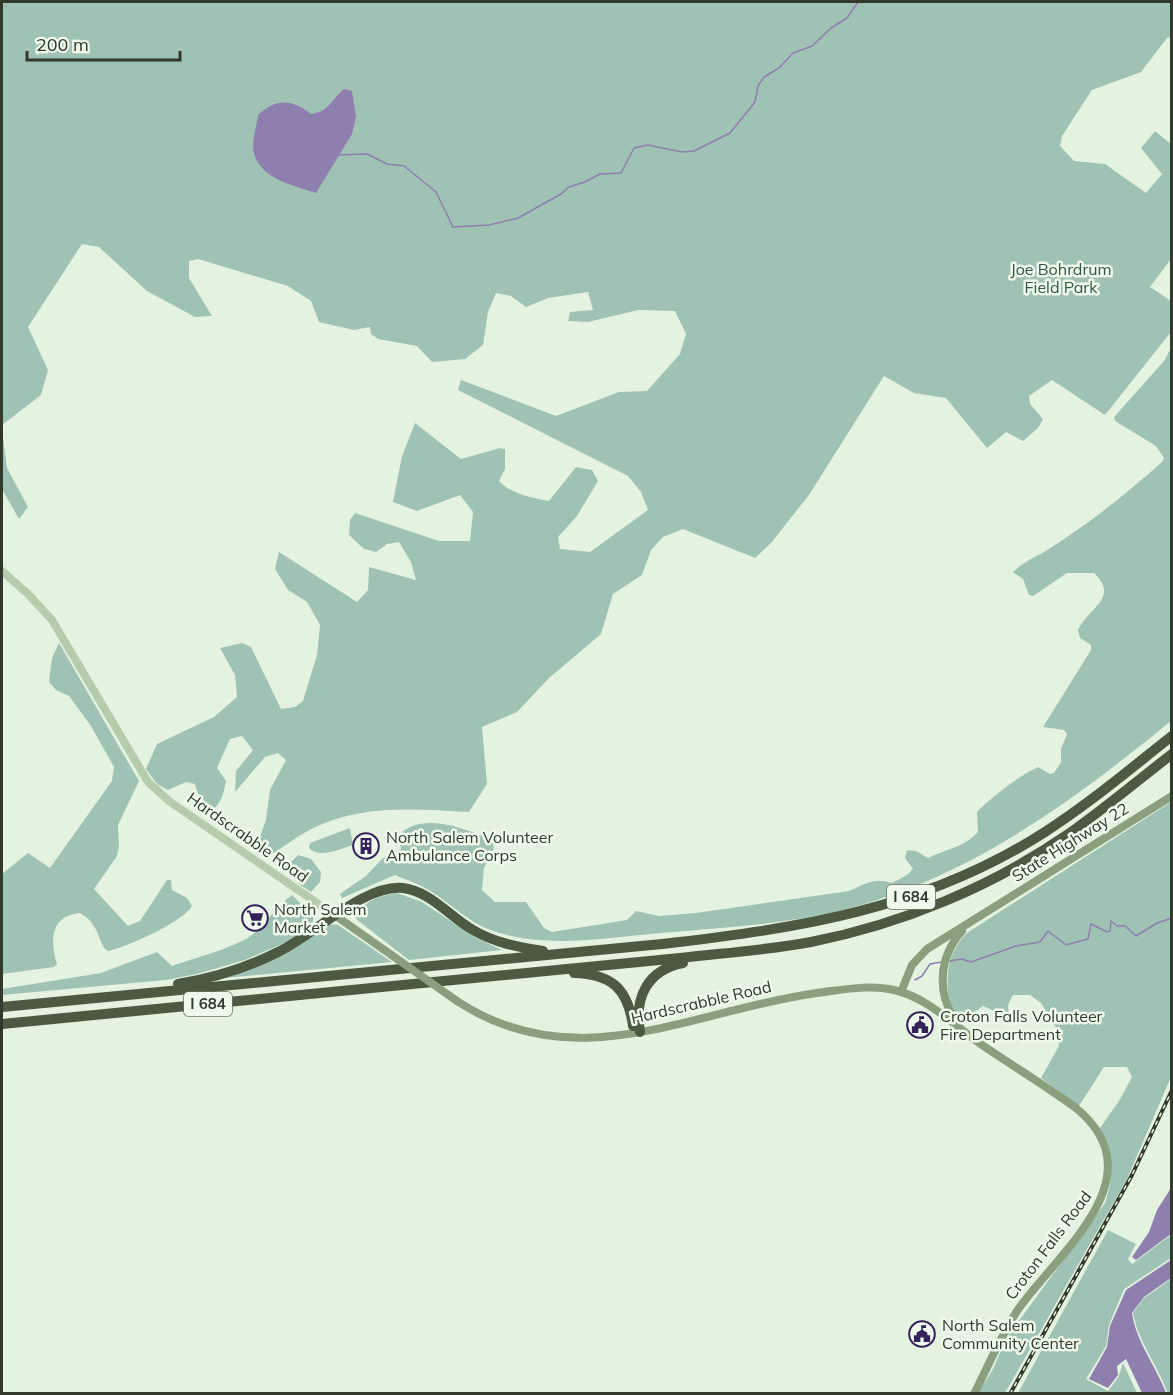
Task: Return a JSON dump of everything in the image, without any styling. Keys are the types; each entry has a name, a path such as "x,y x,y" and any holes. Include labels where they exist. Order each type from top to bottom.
{"highway":[{"name":"I 684","path":"2,1007 558,954 792,927 861,913 913,897 979,869 1044,832 1089,802 1172,736"},
{"name":"I 684","path":"2,1024 724,953 794,945 848,934 902,917 953,897 1004,873 1052,845 1172,754"},
{"path":"155,992 172,985 218,975 262,960 304,939 377,891 393,888 410,890 426,896 485,937 506,945 558,954"},
{"path":"637,1033 640,997 656,974 670,966 710,960 724,953"},
{"path":"556,970 594,975 616,986 629,1004 637,1033"}],"main road":[{"name":"State Highway 22","path":"985,914 1172,796"},
{"path":"901,992 912,965 921,954 985,914"},
{"path":"969,1035 949,1009 942,985 943,969 954,942 985,914"},
{"name":"Hardscrabble Road","path":"336,916 457,1001 503,1025 538,1035 586,1040 637,1033 799,996 874,987 901,992"},
{"name":"Croton Falls Road","path":"901,992 927,1005 1068,1102 1089,1120 1102,1142 1109,1175 1099,1204 1014,1316 974,1394"}],"street":[{"name":"Hardscrabble Road","path":"2,572 28,594 52,620 148,782 169,801 336,916"}],"green space":[{"name":"Joe Bohrdrum Field Park","path":"2,2 1171,2 1171,37 1167,38 1141,72 1092,90 1062,136 1060,146 1074,161 1105,164 1146,193 1162,174 1141,148 1155,131 1171,144 1171,259 1150,287 1171,301 1171,332 1105,415 1052,380 1029,396 1030,404 1043,419 1038,428 1023,441 1006,432 987,448 946,398 914,393 884,376 809,495 771,543 755,558 683,529 663,537 651,550 642,575 613,594 601,634 549,678 517,712 482,727 487,784 469,812 408,809 349,815 311,829 268,857 256,848 266,820 270,790 286,760 278,753 265,757 235,792 236,771 253,750 242,736 230,739 217,768 226,781 222,797 214,809 204,813 195,784 186,782 168,790 157,784 146,769 157,744 214,717 237,697 235,675 220,648 242,643 251,647 281,709 295,707 303,701 317,655 320,625 307,602 288,590 275,569 279,552 357,602 368,590 369,567 416,580 411,562 399,542 387,544 376,552 364,549 349,535 350,520 355,513 439,541 470,541 473,512 460,495 417,511 393,502 402,456 415,423 461,459 500,448 505,449 505,469 499,481 509,489 529,497 549,501 576,467 592,470 598,481 577,516 558,537 560,549 590,552 648,510 641,492 628,476 458,390 461,380 556,416 619,392 647,391 680,354 686,334 675,311 638,310 588,322 568,321 570,312 593,310 588,292 548,298 526,307 511,296 496,293 488,312 483,345 465,359 432,362 417,346 378,339 371,334 370,327 354,330 319,322 311,301 288,286 198,259 189,261 189,278 212,316 195,317 147,291 99,247 82,244 28,327 48,370 41,395 2,425"},
{"path":"1171,348 1171,721 1088,786 1045,816 954,869 906,890 856,906 804,918 768,923 576,941 534,940 485,928 428,889 395,875 342,898 340,894 366,876 382,859 401,849 398,836 408,828 419,824 444,824 492,840 494,848 484,868 482,890 495,902 526,902 544,928 552,932 627,920 636,911 659,916 696,913 849,891 875,881 892,883 913,869 905,858 907,850 916,851 928,858 967,842 978,832 977,812 990,800 1038,767 1050,774 1054,773 1061,762 1061,749 1067,734 1064,730 1043,727 1091,650 1091,645 1080,638 1078,630 1103,596 1104,589 1094,573 1067,573 1033,596 1029,595 1023,579 1013,572 1095,517 1162,462 1164,458 1156,446 1115,421 1114,417 1164,361"},
{"path":"2,431 7,468 28,507 19,519 2,489"},
{"path":"59,643 139,781 118,825 117,856 94,889 128,926 140,921 167,880 171,880 172,890 187,898 192,906 166,926 128,945 108,951 87,918 80,913 70,915 58,924 55,931 53,947 57,964 54,967 2,974 2,874 28,853 50,868 112,781 114,767 91,726 69,696 56,690 49,682 52,658"},
{"path":"1171,802 1171,1077 1127,1179 1005,1393 978,1393 993,1369 1007,1337 1105,1203 1111,1165 1108,1148 1100,1128 1132,1077 1127,1067 1104,1067 1079,1106 1041,1078 1059,1046 1058,1031 1041,1003 1030,995 1013,995 1008,1005 1009,1018 983,1006 967,1023 960,1019 951,1005 948,969 951,958 960,941 969,932"},
{"path":"350,828 353,845 324,853 318,853 309,848 310,843"},
{"path":"298,855 311,859 321,872 320,882 311,892 290,874 288,865"},
{"path":"397,893 422,902 476,938 502,950 409,960 356,919 367,903"},
{"path":"292,895 314,917 312,924 291,940 245,960 166,980 2,995 2,989 101,973 157,952 172,966 214,952 252,935"},
{"path":"330,924 338,925 392,962 214,979 289,951"},
{"path":"1108,1230 1136,1244 1128,1259 1132,1264 1171,1235 1171,1258 1124,1289 1109,1325 1106,1346 1086,1379 1108,1391 1118,1378 1123,1363 1137,1393 1018,1393"},
{"path":"1171,1279 1172,1393 1168,1394 1139,1334 1133,1313 1143,1299"}],"shaded area":[{"path":"344,89 352,91 356,117 352,134 316,193 279,180 263,169 253,149 258,115 278,103 291,103 311,114 317,113 326,108"},
{"path":"1171,1188 1171,1234 1136,1260 1132,1257 1149,1232 1157,1210"},
{"path":"1171,1260 1171,1278 1144,1297 1132,1313 1142,1344 1166,1393 1142,1393 1126,1359 1117,1366 1118,1375 1108,1388 1089,1379 1107,1347 1110,1326 1126,1290"}],"waterway":[{"path":"337,155 367,154 387,164 404,166 436,192 453,227 489,225 518,218 561,194 569,187 600,174 621,173 634,148 648,145 682,152 694,151 730,133 755,102 758,86 764,77 779,68 793,53 812,46 831,28 847,18 858,2"},
{"path":"949,961 962,959 971,962 1016,946 1040,942 1048,931 1066,945 1088,939 1091,924 1107,932 1110,931 1111,921 1117,926 1125,926 1136,936 1157,923 1172,918"},
{"path":"915,980 922,976 930,964 942,962"}],"railway":[{"path":"1010,1394 1132,1175 1172,1090"}],"place":[{"name":"North Salem Volunteer Ambulance Corps","path":"366,846"},
{"name":"North Salem Market","path":"255,918"},
{"name":"Croton Falls Volunteer Fire Department","path":"920,1025"},
{"name":"North Salem Community Center","path":"922,1334"}]}
